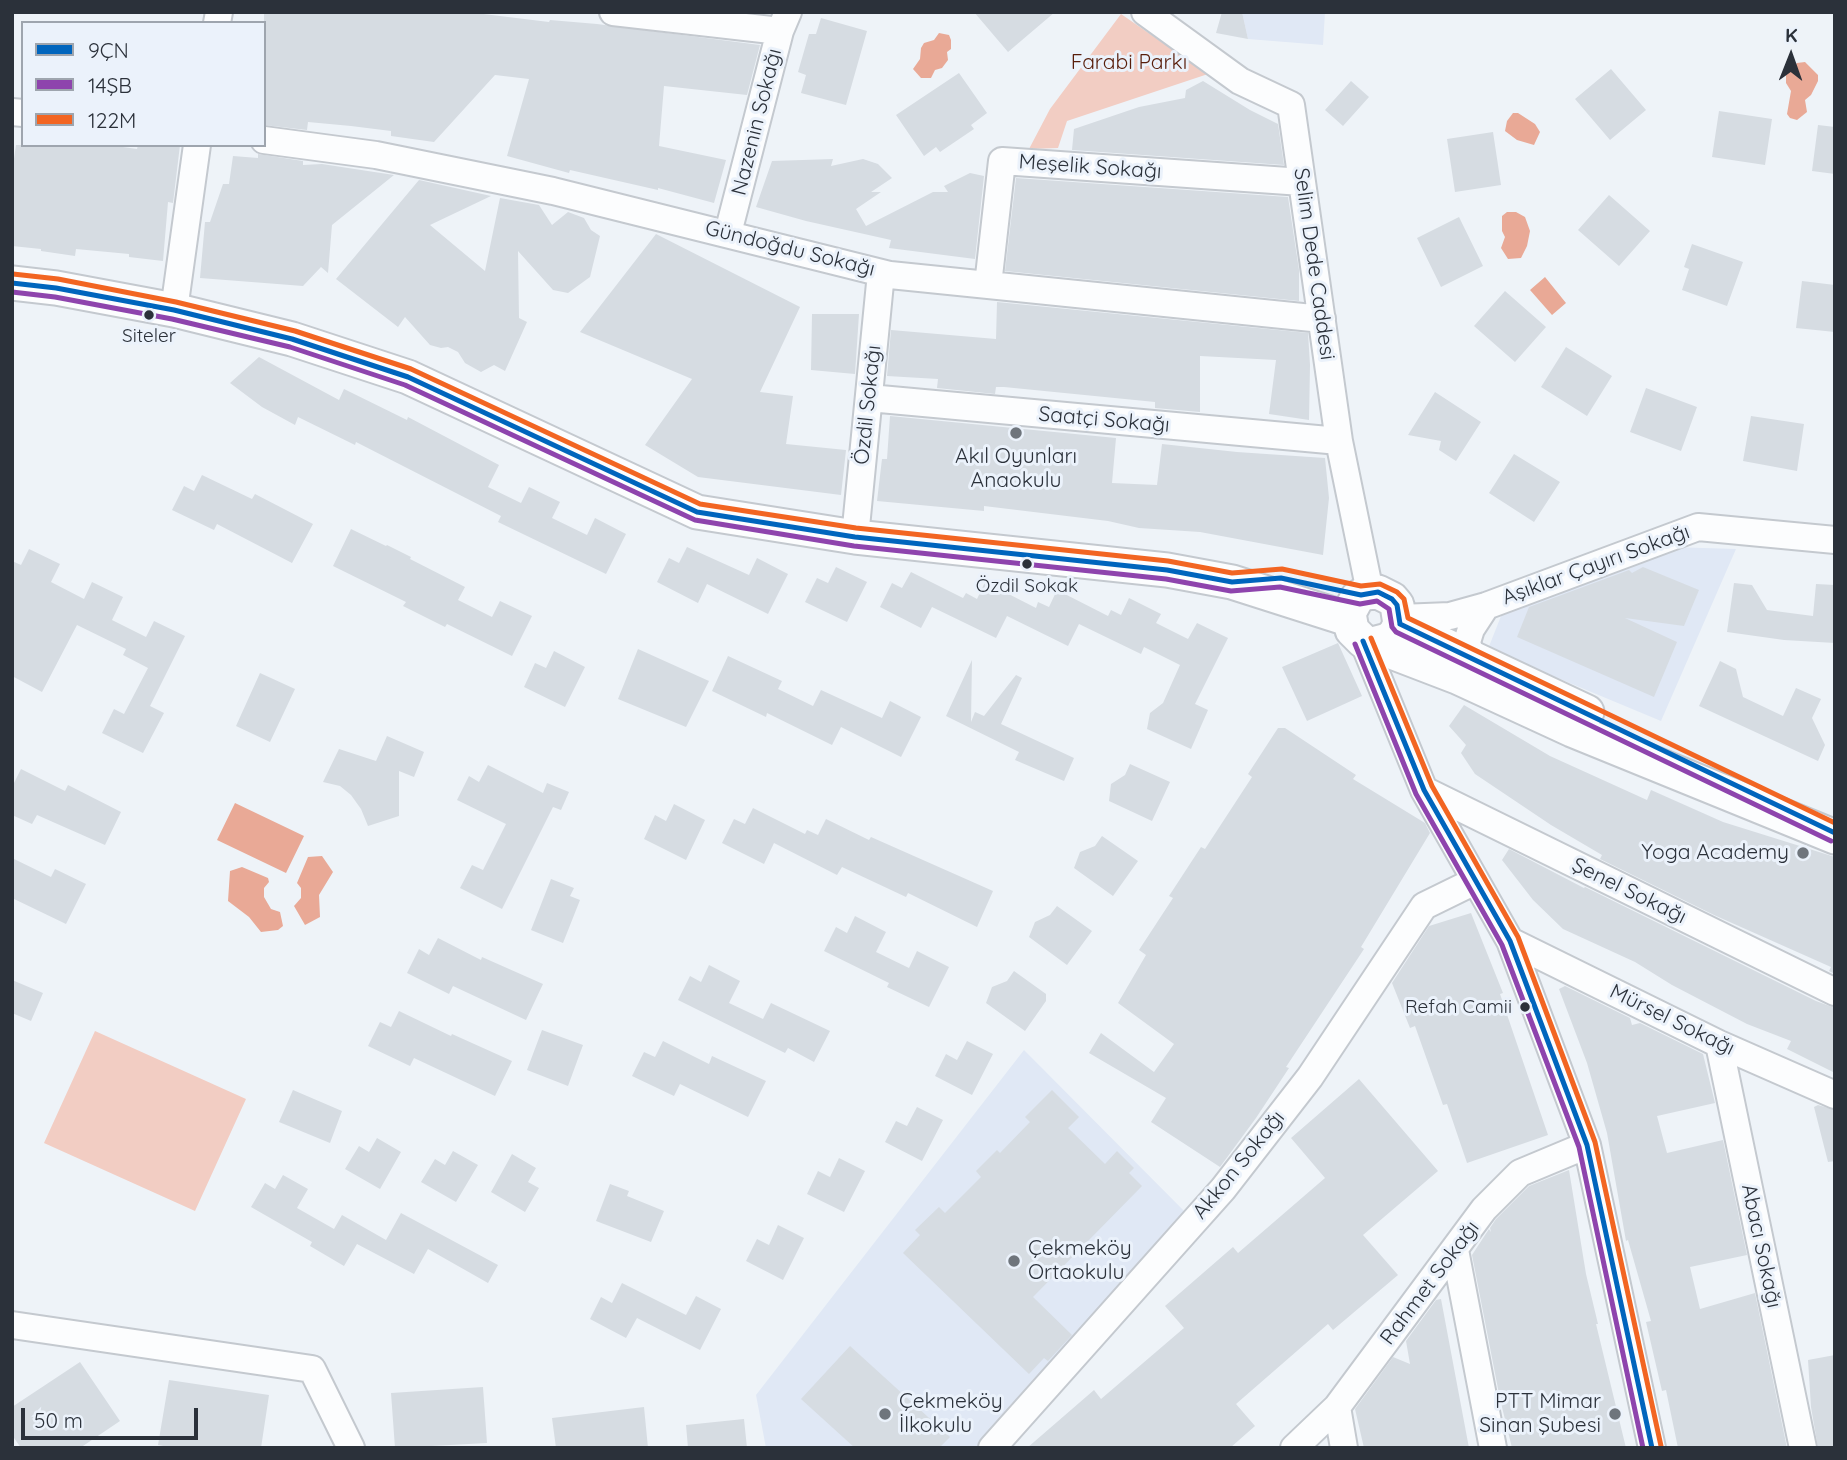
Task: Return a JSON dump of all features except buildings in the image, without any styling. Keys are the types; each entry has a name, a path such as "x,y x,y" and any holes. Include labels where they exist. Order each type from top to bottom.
{"main road":[{"path":"12,283 56,288 174,310 292,339 408,377 697,512 855,537 1167,570 1232,582 1363,618 1457,677 1572,730 1835,835"},
{"path":"1378,592 1392,599 1397,605 1400,621 1395,634 1388,640 1363,618 1378,592"},
{"path":"1400,621 1835,835"}],"street":[{"path":"613,12 784,22"},
{"name":"Selim Dede Caddesi","path":"1145,12 1240,80 1291,105 1363,618 1424,790 1510,941 1587,1145 1653,1448"},
{"name":"Nazenin Sokağı","path":"728,233 784,22"},
{"name":"Gündoğdu Sokağı","path":"266,140 376,155 553,191 881,272 1322,319"},
{"path":"174,310 197,147"},
{"name":"Meşelik Sokağı","path":"988,285 1002,161 1302,182"},
{"name":"Özdil Sokağı","path":"855,537 881,272"},
{"name":"Saatçi Sokağı","path":"869,398 1339,442"},
{"name":"Aşıklar Çayırı Sokağı","path":"1400,621 1450,616 1486,606 1698,527 1835,540"},
{"path":"1471,657 1467,642 1471,629 1486,606"},
{"name":"Şenel Sokağı","path":"1424,790 1835,992"},
{"name":"Akkon Sokağı","path":"992,1448 1223,1189 1310,1077 1424,906 1475,881"},
{"name":"Mürsel Sokağı","path":"1510,941 1719,1044 1835,1095"},
{"name":"Abacı Sokağı","path":"1719,1044 1803,1448"},
{"name":"Rahmet Sokağı","path":"1294,1448 1337,1407 1484,1209 1520,1173 1587,1145"},
{"path":"1455,1250 1493,1448"},
{"path":"12,1325 312,1369 351,1448"},
{"path":"1337,1407 1344,1448"}],"shaded area":[{"path":"1242,12 1325,12 1323,45 1248,39"},
{"path":"939,33 949,35 951,40 951,49 947,52 948,60 942,68 935,70 931,78 921,78 913,69 920,59 921,48 924,43 934,40"},
{"path":"1805,62 1818,75 1818,81 1811,95 1805,100 1807,112 1797,120 1787,114 1791,91 1786,83 1786,74 1797,63"},
{"path":"1513,113 1518,113 1535,124 1540,132 1534,145 1517,140 1505,131 1507,121"},
{"path":"1507,212 1516,212 1525,217 1530,231 1521,258 1508,259 1501,248 1505,237 1502,231 1502,216"},
{"path":"1545,277 1566,303 1552,315 1530,290"},
{"path":"1671,547 1736,549 1661,721 1488,649 1503,611"},
{"path":"235,803 304,836 286,873 217,840"},
{"path":"322,856 333,872 319,895 320,917 305,925 294,906 301,898 301,888 297,883 308,857"},
{"path":"242,867 268,878 264,897 271,909 280,912 283,926 278,930 261,932 249,917 228,901 230,871"},
{"name":"Çekmeköy Ortaokulu","path":"1024,1050 1201,1228 980,1448 766,1448 756,1395"}],"green space":[{"name":"Farabi Parkı","path":"1121,14 1208,74 1067,121 1058,148 1029,149 1050,109"},
{"path":"95,1031 246,1099 195,1211 44,1143"}],"transit line":[{"name":"122M","path":"13,274 58,279 176,302 295,331 411,369 700,504 856,528 1168,561 1232,573 1282,569 1361,586 1380,584 1397,592 1404,599 1408,618 1835,823"},
{"name":"9ÇN","path":"12,283 56,288 174,310 292,339 408,377 697,512 855,537 1167,570 1232,582 1281,578 1361,595 1378,592 1392,599 1397,605 1400,624"},
{"name":"14ŞB","path":"12,292 55,297 172,319 290,347 405,385 695,520 854,546 1166,579 1231,591 1280,587 1360,604 1377,601 1389,609 1392,627 1396,632 1831,841"},
{"name":"9ÇN","path":"1400,624 1835,833"},
{"name":"122M","path":"1371,638 1432,786 1518,937 1595,1142 1661,1446"},
{"name":"9ÇN","path":"1363,641 1424,790 1510,941 1587,1145 1652,1448"},
{"name":"14ŞB","path":"1355,644 1416,794 1502,945 1579,1147 1643,1448"}],"place":[{"name":"Siteler","path":"149,315"},
{"name":"Akıl Oyunları Anaokulu","path":"1016,433"},
{"name":"Özdil Sokak","path":"1027,564"},
{"name":"Yoga Academy","path":"1803,853"},
{"name":"Refah Camii","path":"1525,1007"},
{"name":"Çekmeköy Ortaokulu","path":"1014,1261"},
{"name":"Çekmeköy İlkokulu","path":"885,1414"},
{"name":"PTT Mimar Sinan Şubesi","path":"1615,1414"}]}
